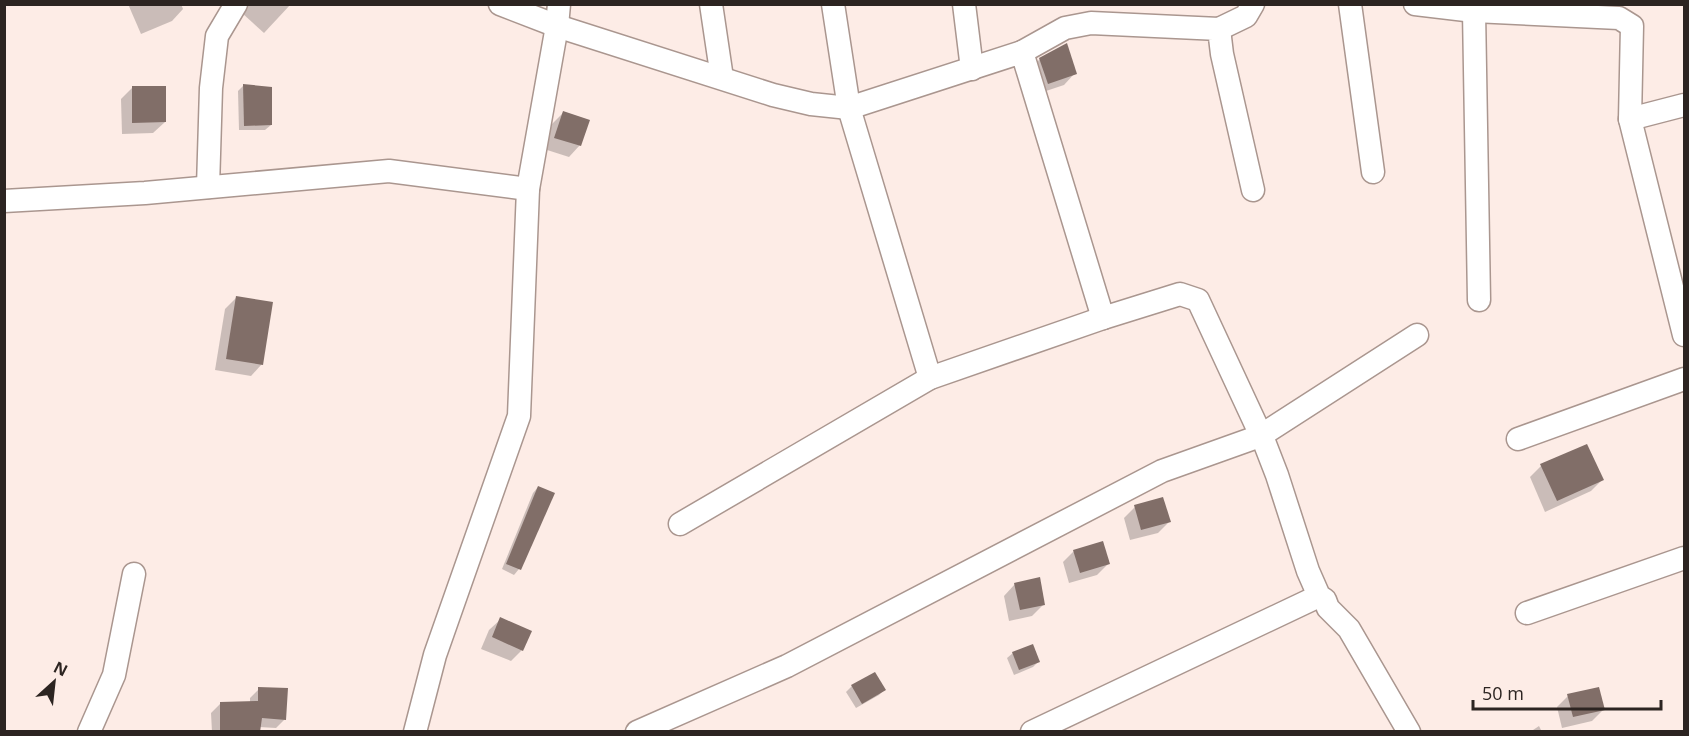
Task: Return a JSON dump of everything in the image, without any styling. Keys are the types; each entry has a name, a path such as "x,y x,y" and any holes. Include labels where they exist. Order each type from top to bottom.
{"street":[{"path":"208,187 211,88 217,36 236,4"},
{"path":"500,4 558,15 722,78 773,95 812,104 849,108 1022,51 1090,14 1219,29 1246,16 1253,4"},
{"path":"711,4 722,78"},
{"path":"833,4 849,108 930,378"},
{"path":"964,4 972,69"},
{"path":"1350,4 1372,172"},
{"path":"1415,4 1474,11 1619,18 1632,26 1630,119 1684,335"},
{"path":"1474,11 1479,300"},
{"path":"415,732 435,655 519,416 528,189 558,15"},
{"path":"1219,29 1222,54 1253,190"},
{"path":"1022,51 1103,318"},
{"path":"1630,119 1684,105"},
{"path":"4,201 208,187 389,171 528,189"},
{"path":"680,524 930,378 1180,294 1198,300 1277,475 1308,571 1319,596 1349,629 1409,732"},
{"path":"638,732 787,666 1162,471 1260,436 1417,335"},
{"path":"1518,439 1684,378"},
{"path":"1527,613 1684,558"},
{"path":"89,732 114,675 134,574"},
{"path":"1032,732 1319,596"}],"building":[{"path":"1067,43 1077,74 1048,84 1039,58"},
{"path":"243,84 272,87 272,125 244,126"},
{"path":"132,86 166,86 166,122 132,123"},
{"path":"563,111 590,120 581,146 554,138"},
{"path":"236,296 273,302 263,365 226,359"},
{"path":"1587,444 1604,480 1557,501 1540,464"},
{"path":"538,486 555,493 521,570 506,564"},
{"path":"1163,497 1171,522 1141,530 1134,505"},
{"path":"1103,541 1110,564 1080,573 1073,550"},
{"path":"1040,577 1045,605 1020,610 1014,583"},
{"path":"500,617 532,631 523,651 492,637"},
{"path":"1033,644 1040,662 1019,670 1012,652"},
{"path":"875,672 886,690 862,704 851,685"},
{"path":"258,687 288,688 286,720 262,718 260,732 220,732 220,702 258,701"},
{"path":"1599,687 1605,710 1573,717 1567,694"}]}
